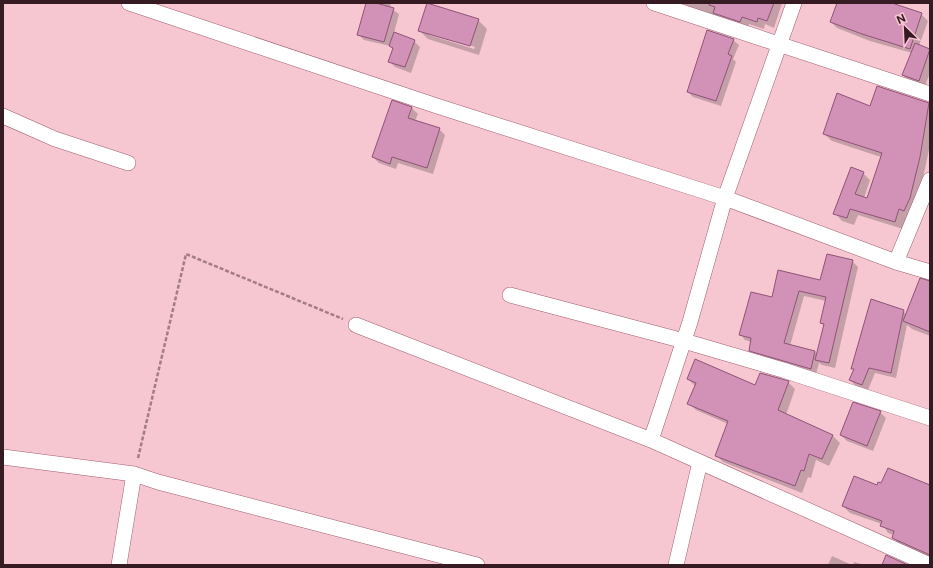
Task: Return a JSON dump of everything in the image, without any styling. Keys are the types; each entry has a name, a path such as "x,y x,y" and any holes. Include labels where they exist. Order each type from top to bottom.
{"street":[{"path":"129,3 437,106 725,198 896,262 930,272"},
{"path":"654,3 930,94"},
{"path":"651,440 684,341 725,198 781,44 794,3"},
{"path":"3,116 56,139 128,163"},
{"path":"896,262 930,180"},
{"path":"510,295 684,341 783,370 930,418"},
{"path":"356,325 651,440 930,565"},
{"path":"3,457 134,474 434,560 477,565"},
{"path":"676,565 700,462"},
{"path":"119,565 134,474"}],"path":[{"path":"134,474 186,254 356,325"}],"building":[{"path":"366,3 376,3 394,8 384,42 357,35"},
{"path":"427,3 479,19 470,46 418,31"},
{"path":"709,3 774,3 767,21 758,18 757,22 742,17 740,22 713,13 715,7 709,5"},
{"path":"837,3 892,3 922,13 910,49 830,22"},
{"path":"707,30 734,39 728,54 732,56 716,101 687,92"},
{"path":"394,32 415,40 405,67 388,62 393,48 389,46"},
{"path":"915,43 930,49 919,81 902,75"},
{"path":"877,86 929,103 920,157 910,198 904,211 899,209 895,222 850,209 847,218 833,214 851,167 864,172 855,194 867,198 882,153 823,134 837,93 870,106"},
{"path":"392,100 412,107 408,118 440,128 427,168 392,157 390,164 372,157"},
{"path":"827,254 853,260 829,363 815,360 824,324 820,323 826,297 799,291 784,343 815,351 811,369 749,351 751,338 739,335 751,292 772,297 778,270 820,280"},
{"path":"920,278 930,281 930,332 903,321"},
{"path":"871,299 904,310 891,373 869,368 862,385 849,380 854,369 851,369"},
{"path":"695,359 755,385 760,373 789,381 778,410 833,435 822,459 809,454 804,471 801,470 795,486 715,456 728,421 687,404 696,383 687,379"},
{"path":"853,402 881,411 867,446 840,435"},
{"path":"888,468 930,485 930,555 892,538 894,531 880,526 882,521 842,506 854,476 877,485 878,482 881,483"},
{"path":"886,555 908,565 882,565"}]}
